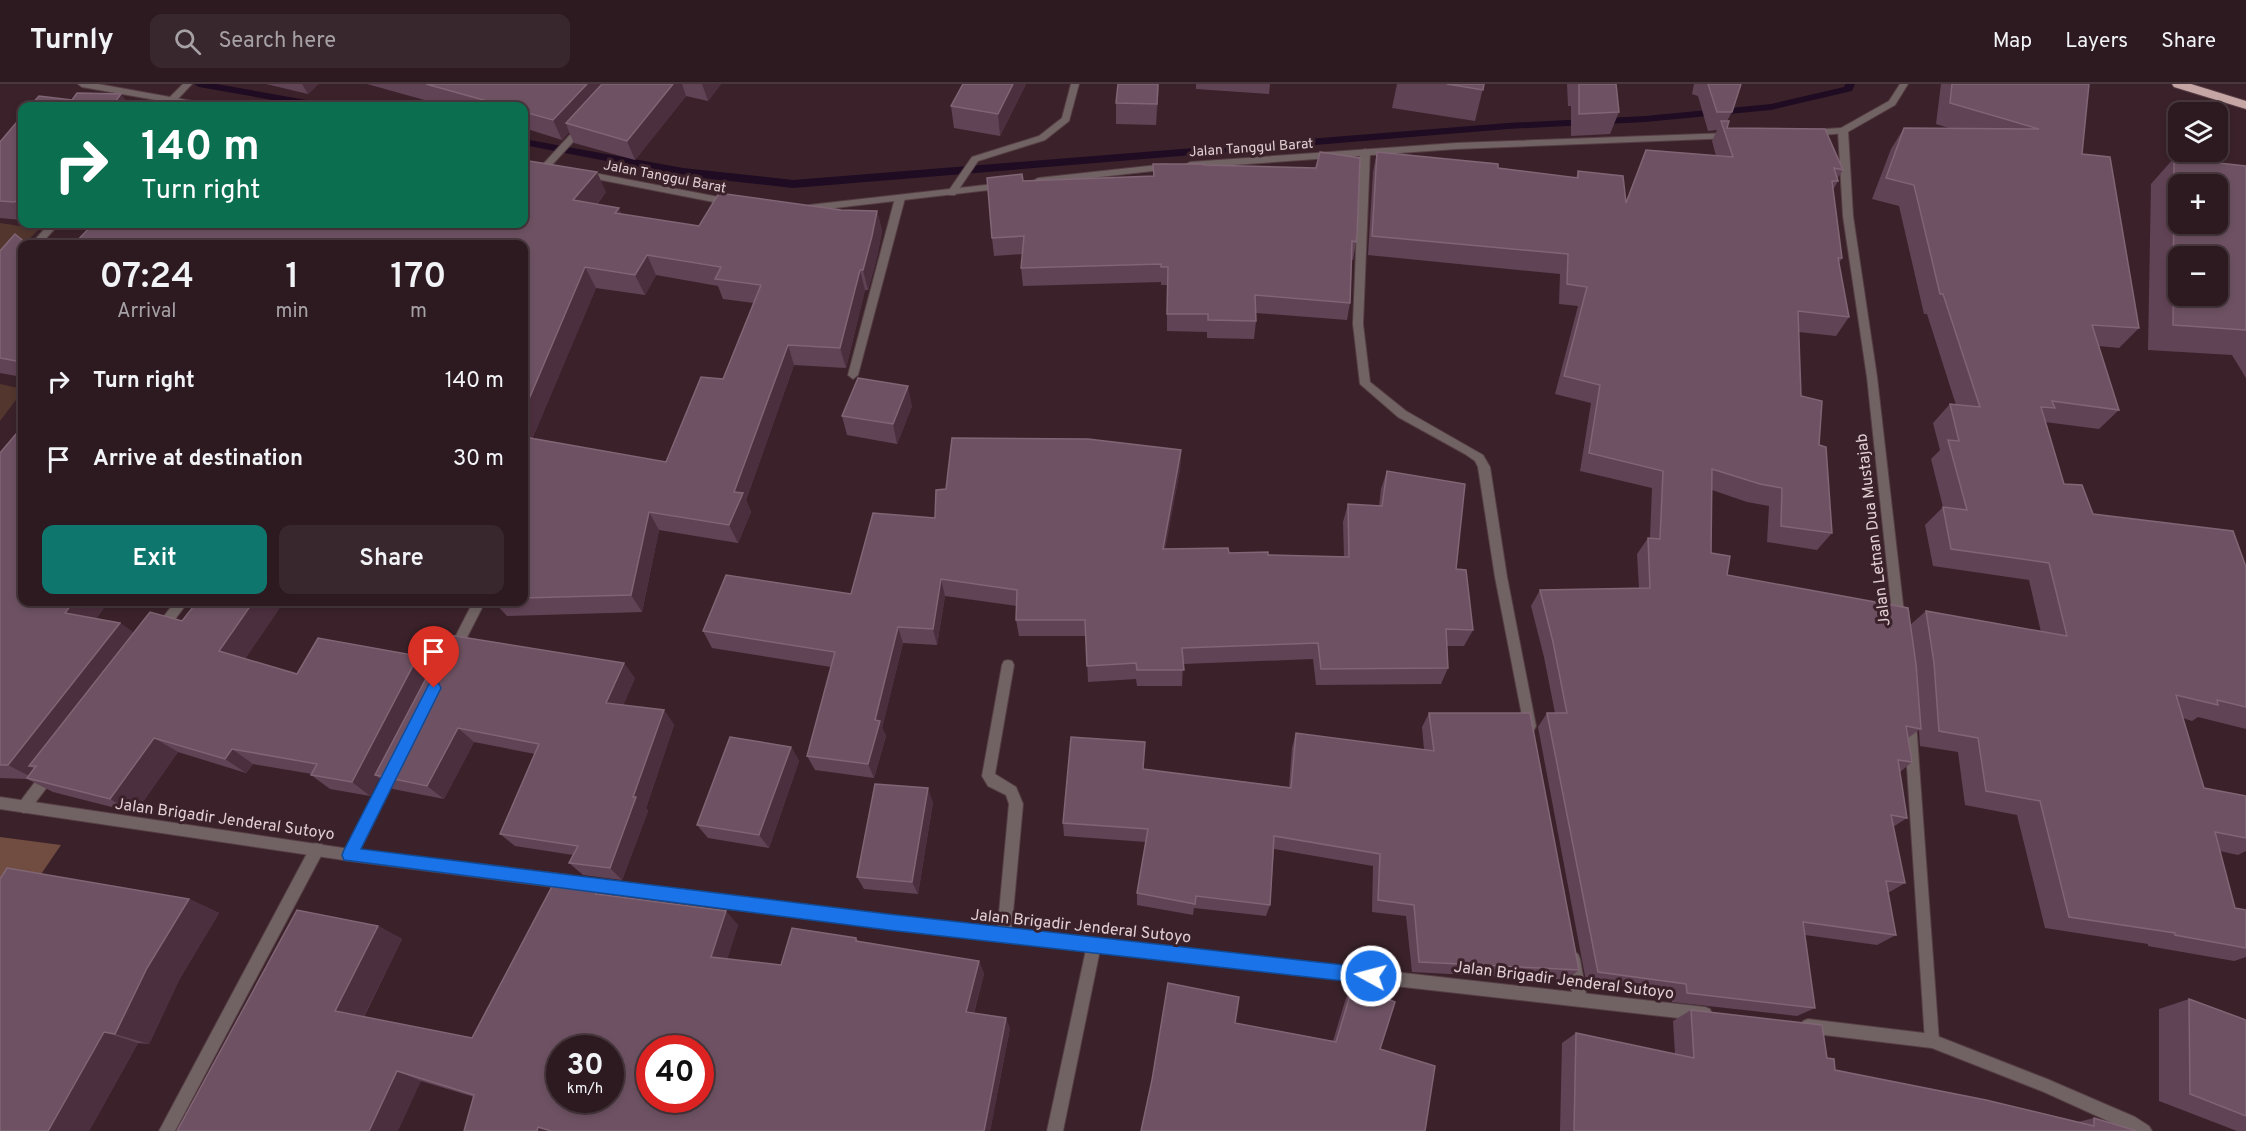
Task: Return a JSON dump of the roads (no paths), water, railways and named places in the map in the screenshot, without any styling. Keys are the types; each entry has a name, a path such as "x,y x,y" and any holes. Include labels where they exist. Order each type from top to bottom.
{"highway":[{"path":"2178,84 2246,105"}],"street":[{"path":"82,84 159,102"},
{"path":"170,102 188,84"},
{"path":"952,193 975,159 1042,138 1066,119 1075,84"},
{"path":"1796,133 1843,131 1892,103 1904,84"},
{"path":"528,186 590,118"},
{"name":"Jalan Letnan Dua Mustajab","path":"1843,131 1848,216 1872,377 1901,636"},
{"name":"Jalan Tanggul Barat","path":"1033,182 1177,166 1365,152 1456,146 1737,135"},
{"path":"1365,152 1358,324 1365,384 1402,414 1469,450 1479,458 1484,468 1501,577 1532,740"},
{"name":"Jalan Tanggul Barat","path":"578,173 744,203"},
{"path":"798,208 821,208 1010,185"},
{"path":"853,375 900,198"},
{"path":"40,240 50,228"},
{"path":"153,639 179,606"},
{"path":"449,659 477,606"},
{"path":"1004,935 1016,804 1011,791 993,782 988,776 1008,665"},
{"path":"1910,715 1932,1041"},
{"path":"24,807 60,760"},
{"path":"350,855 397,761"},
{"name":"Jalan Brigadir Jenderal Sutoyo","path":"0,803 350,855 1004,935 1723,1016"},
{"path":"167,1131 317,849"},
{"path":"1570,944 1580,999"},
{"path":"1055,1131 1094,945"},
{"path":"1793,1024 1932,1041 2047,1086 2130,1122 2144,1131"}],"waterway":[{"path":"199,84 300,102"},
{"path":"528,143 683,172 793,184 1508,126 1645,119 1771,107 1848,89 1850,84"}]}
